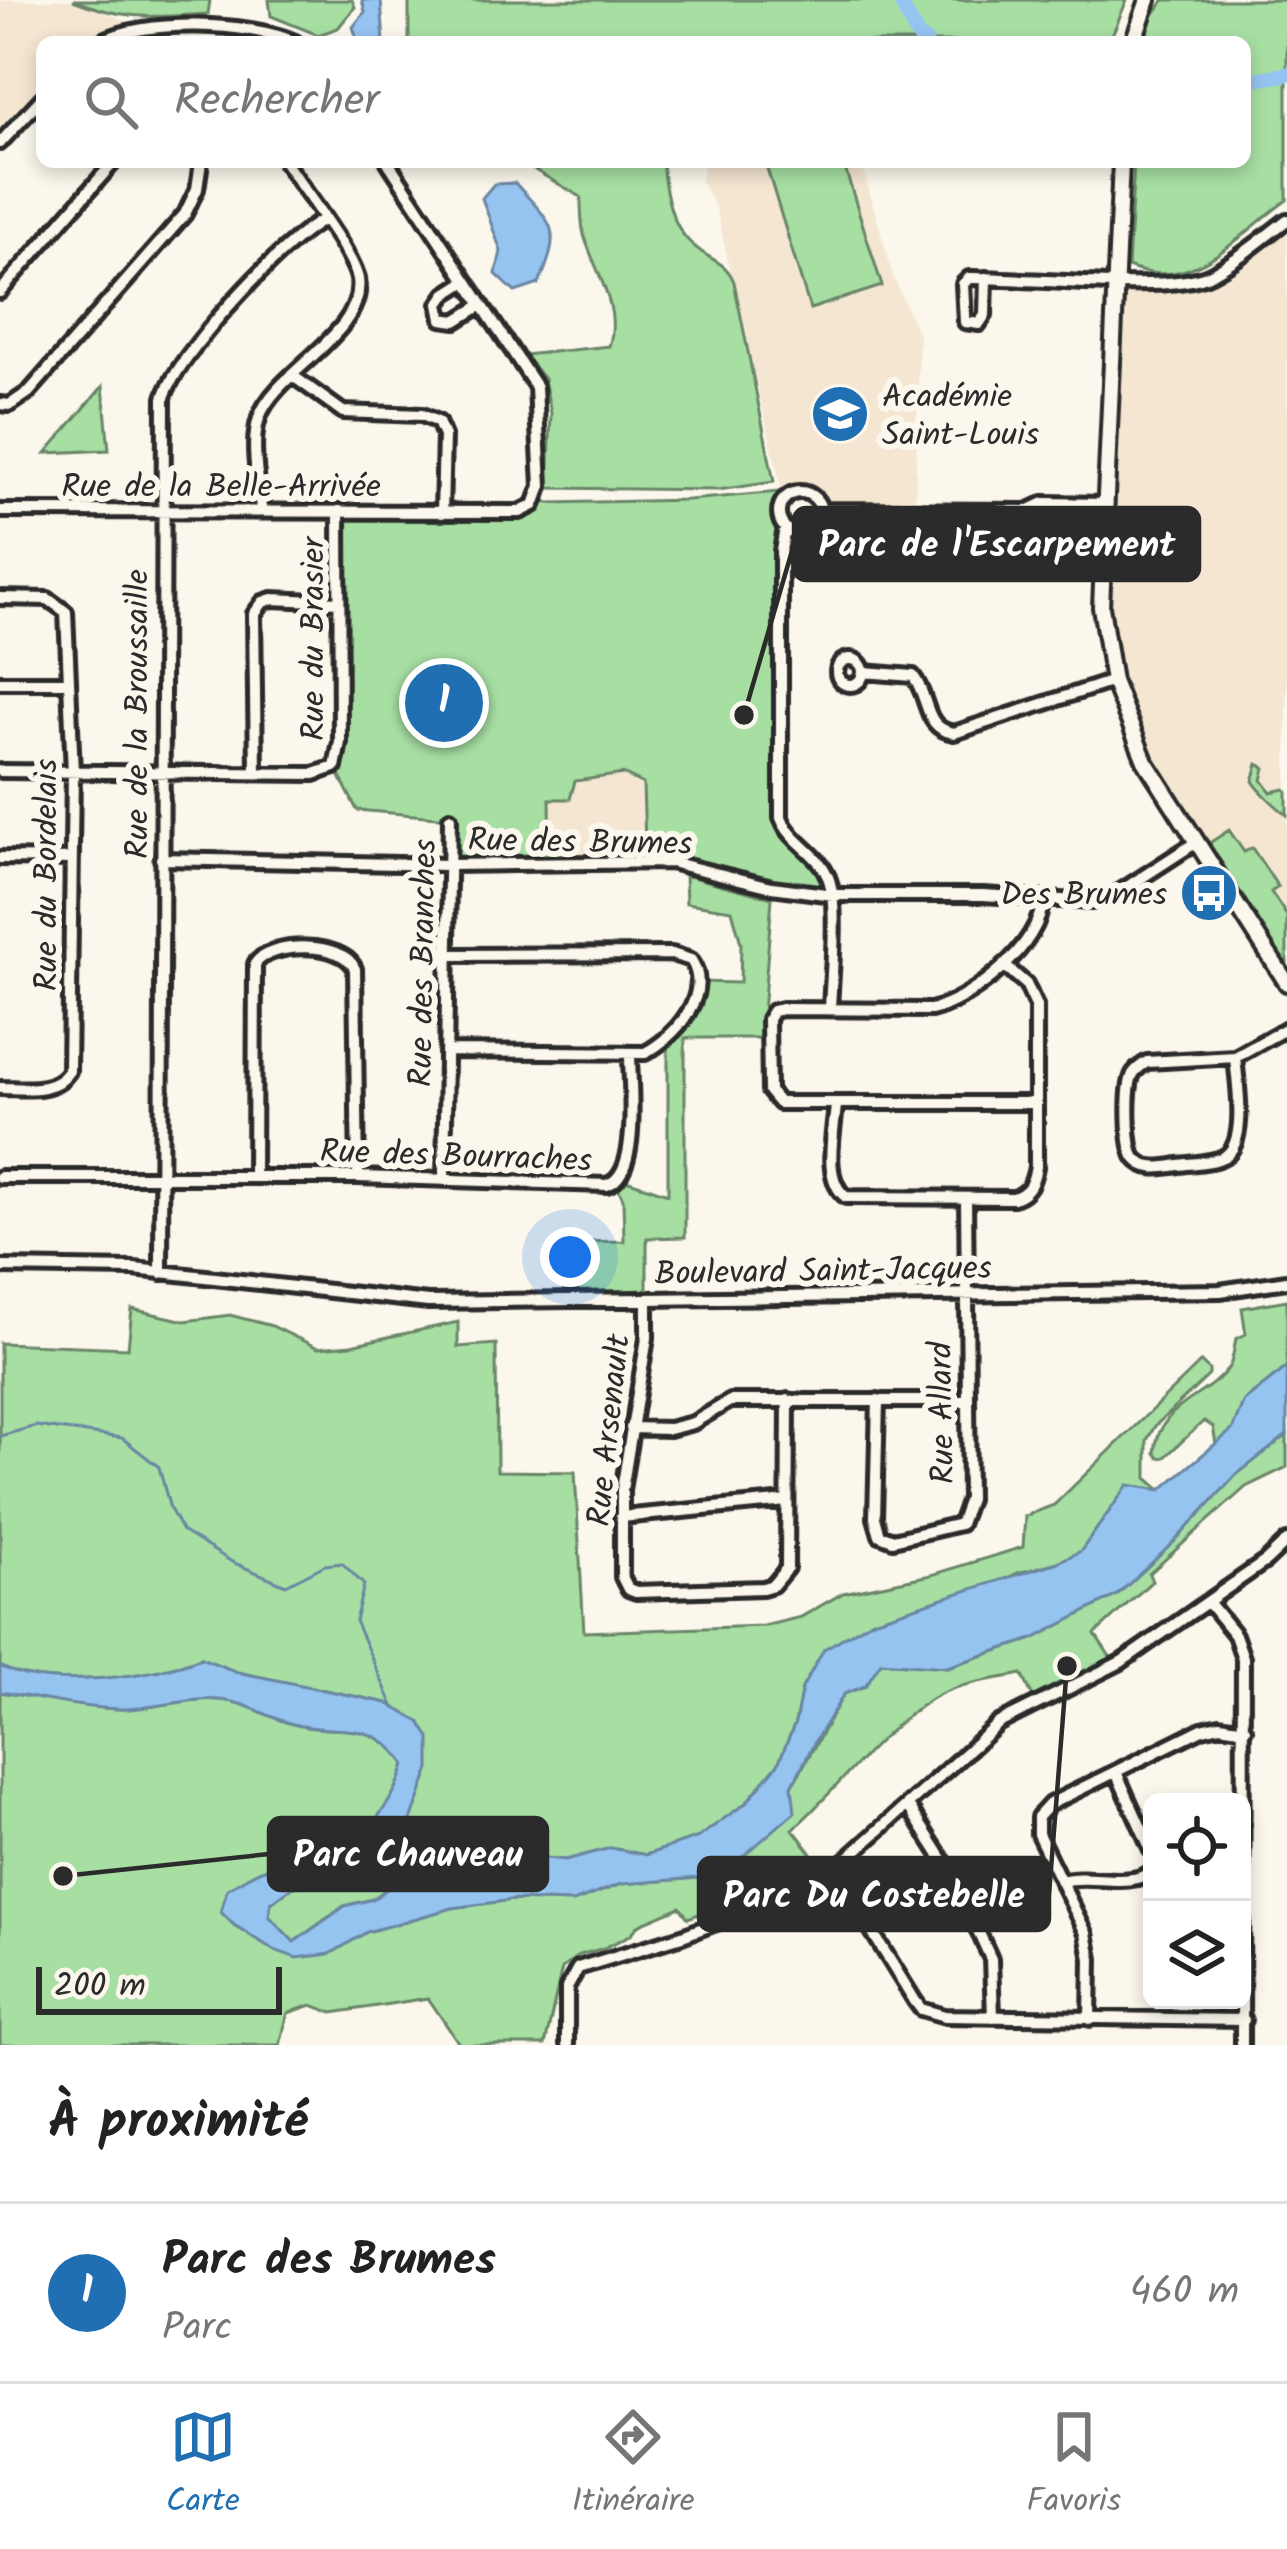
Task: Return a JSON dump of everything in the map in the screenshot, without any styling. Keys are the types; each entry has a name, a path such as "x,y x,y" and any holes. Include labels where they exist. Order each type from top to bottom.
{"main road":[{"path":"1135,36 1148,0"},
{"path":"1121,168 1100,608 1113,681 1145,761 1287,983"}],"street":[{"path":"114,36 132,28 206,35 248,29 273,36"},
{"path":"0,142 36,104"},
{"path":"0,292 109,168"},
{"path":"0,404 10,405 29,392 185,214 200,168"},
{"path":"261,510 258,421 346,321 358,292 352,264 289,168"},
{"path":"392,168 465,282 480,306 456,321 442,319 439,304 465,282"},
{"name":"Rue de la Broussaille","path":"161,1273 163,418 167,385 286,244 323,220"},
{"path":"986,278 1172,284 1208,276 1287,220"},
{"name":"Rue de la Belle-Arrivée","path":"0,511 520,512 539,498 536,388 480,306"},
{"path":"293,376 343,412 422,415 438,422 444,436 442,513"},
{"path":"821,510 809,494 791,494 779,511 785,528 781,818 787,833 815,855 833,895 830,1010"},
{"path":"821,510 1027,511 1044,502 1106,504"},
{"path":"785,528 808,533 815,528 821,510"},
{"name":"Rue du Brasier","path":"256,772 324,773 335,767 340,742 339,511"},
{"path":"1027,511 1045,524 1105,526"},
{"name":"Rue du Bordelais","path":"0,598 48,599 62,606 69,622 73,772 69,1070 64,1079 40,1088 0,1088"},
{"path":"0,771 256,772 254,614 272,599 340,602"},
{"path":"864,672 913,676 931,721 941,731 955,733 1113,681"},
{"path":"0,682 69,682"},
{"name":"Rue des Branches","path":"444,1180 449,818"},
{"name":"Rue des Brumes","path":"161,859 448,865 670,862 772,887 833,895 1101,900 1195,843"},
{"path":"0,858 73,859"},
{"path":"1036,1102 788,1106 775,1100 769,1090 768,1019 773,1011 950,1006 970,996 1004,965 1038,920 1042,898"},
{"path":"254,1176 255,964 272,950 334,949 348,955 356,969 358,1177"},
{"path":"447,1051 630,1055 658,1046 692,1009 697,975 691,960 672,954 448,955"},
{"path":"836,1105 832,1174 838,1192 857,1200 1014,1198 1029,1189 1036,1167 1036,1006 1033,994 1004,965"},
{"path":"1235,1057 1239,1137 1232,1151 1219,1159 1156,1168 1139,1162 1130,1145 1134,1073 1147,1062 1235,1057 1287,1028"},
{"name":"Rue des Bourraches","path":"0,1177 616,1183 625,1172 629,1147 630,1055"},
{"name":"Rue Allard","path":"878,1400 876,1528 893,1540 961,1524 967,1513 966,1198"},
{"name":"Boulevard Saint-Jacques","path":"0,1267 161,1273 428,1302 1220,1291 1287,1281"},
{"name":"Rue Arsenault","path":"647,1299 647,1338 621,1516 622,1577 628,1589 773,1585 787,1568 788,1400"},
{"path":"631,1429 669,1429 693,1423 730,1401 966,1401"},
{"path":"621,1516 788,1501"},
{"path":"567,2045 566,1988 578,1968 703,1928 831,1873 999,1723 1121,1662 1209,1603 1287,1540"},
{"path":"1209,1603 1235,1635 1243,1658 1242,2045"},
{"path":"1090,2019 1089,1946 1038,1834 1038,1816 1050,1804 1202,1729 1220,1725 1245,1729"},
{"path":"1116,1772 1143,1832"},
{"path":"909,1807 952,1876 991,1959 993,2017"},
{"path":"831,1873 844,1886 921,2008 945,2016 1244,2020"},
{"path":"1062,1881 1143,1875"}],"shaded area":[{"path":"0,0 74,0 135,25 112,36 36,36 36,104 0,143"},
{"name":"Académie Saint-Louis","path":"703,168 863,168 894,279 919,336 915,512 821,510 817,501 800,492 784,500 716,208 701,181"},
{"path":"1287,220 1287,983 1145,761 1113,681 1101,607 1118,283 1208,276"},
{"path":"547,664 706,765 630,862 551,863"}],"green space":[{"path":"73,0 210,0 208,14 154,16 124,14"},
{"path":"269,0 352,0 355,7 338,28 318,35 271,16"},
{"path":"412,0 1127,0 1112,36 409,36"},
{"path":"1164,0 1287,0 1287,200 1214,257 1174,273 1128,267 1134,168 1251,168 1251,36 1147,36 1152,16"},
{"path":"531,168 663,168 668,198 682,233 724,267 734,282 774,482 718,490 548,488 551,413 544,379 524,355 609,346 612,332 606,290 584,235 581,197"},
{"path":"767,168 845,168 882,286 810,309"},
{"path":"103,386 109,450 46,453"},
{"path":"779,492 784,500 780,520 785,528 781,818 815,855 833,895 693,866 630,862 645,843 643,784 623,774 575,781 570,799 550,799 551,863 448,865 449,818 357,810 335,767 339,511 519,512 539,498 549,503 688,500"},
{"path":"1258,764 1265,768 1262,780 1271,792 1287,791 1287,815 1253,781"},
{"path":"1229,830 1244,852 1252,848 1278,887 1271,892 1287,916 1287,966 1209,849 1211,842"},
{"path":"685,875 772,898 761,1038 685,1038 685,1237 647,1238 647,1290 576,1292 576,1242 624,1241 623,1199 616,1183 623,1179 668,1194 668,1036 683,1020 697,982 740,983 741,943 732,910 686,903"},
{"path":"1287,1300 1287,1367 1244,1401 1233,1430 1216,1444 1213,1427 1204,1421 1159,1458 1155,1453 1164,1423 1229,1367 1236,1339 1246,1334 1242,1308"},
{"path":"132,1309 185,1321 230,1315 272,1326 318,1348 458,1322 458,1347 496,1344 497,1471 575,1472 584,1632 764,1626 801,1617 843,1593 931,1575 1023,1547 1025,1516 1054,1505 1201,1362 1209,1375 1155,1426 1147,1440 1147,1478 1161,1490 1128,1485 1081,1551 1018,1573 816,1667 802,1688 795,1723 778,1764 746,1803 699,1837 646,1855 611,1848 566,1860 513,1855 399,1880 373,1899 344,1906 294,1942 269,1916 271,1903 291,1888 364,1864 430,1769 394,1708 237,1672 201,1658 156,1671 100,1678 44,1678 0,1666 0,1343 128,1348"},
{"path":"1287,1435 1287,1467 1246,1487 1149,1574 1152,1581 1095,1634 1111,1658 1033,1697 1022,1674 963,1686 931,1699 894,1728 793,1829 820,1864 777,1889 725,1890 699,1914 688,1918 680,1907 640,1924 630,1935 604,1948 579,1955 562,1968 545,2045 460,2045 428,1998 333,2013 312,2005 288,2013 280,2045 0,2045 0,1692 119,1709 230,1701 289,1723 365,1733 392,1748 405,1764 400,1780 384,1809 361,1834 333,1853 268,1868 227,1890 221,1912 274,1950 330,1954 366,1932 452,1908 512,1900 573,1902 621,1884 699,1878 792,1786 844,1694 865,1686 881,1662 948,1667 1033,1639 1117,1595 1236,1475"}],"water":[{"path":"362,0 381,0 384,36 356,36 353,27 365,12"},
{"path":"515,183 546,219 552,238 539,284 515,292 496,274 501,251 482,198 494,184"},
{"path":"1287,1367 1287,1435 1236,1475 1117,1595 1033,1639 947,1667 881,1662 865,1686 844,1694 815,1741 792,1786 795,1812 733,1865 699,1878 621,1884 573,1902 512,1900 452,1908 367,1932 330,1954 297,1958 234,1925 221,1912 227,1889 261,1870 333,1853 361,1834 384,1809 400,1780 405,1764 392,1748 366,1733 289,1723 230,1701 119,1709 0,1692 0,1666 44,1678 100,1678 156,1671 201,1658 237,1672 387,1703 420,1722 430,1738 430,1769 410,1823 364,1864 291,1888 271,1903 269,1916 294,1942 345,1906 373,1899 399,1880 513,1855 566,1860 611,1848 646,1855 699,1837 746,1803 778,1764 795,1723 802,1688 824,1649 873,1620 1081,1551 1128,1485 1161,1490 1232,1430 1244,1401"}],"waterway":[{"path":"899,0 918,36"},
{"path":"1251,80 1287,74"},
{"path":"0,1436 36,1426 122,1438 159,1467 170,1509 182,1531 232,1562 286,1585 325,1565 342,1563 364,1585 355,1621 394,1708"}],"place":[{"name":"Académie Saint-Louis","path":"840,414"},
{"name":"Parc des Brumes","path":"444,703"},
{"name":"Parc de l'Escarpement","path":"744,715"},
{"name":"Des Brumes","path":"1209,893"},
{"name":"Parc Du Costebelle","path":"1067,1666"},
{"name":"Parc Chauveau","path":"63,1876"}]}
